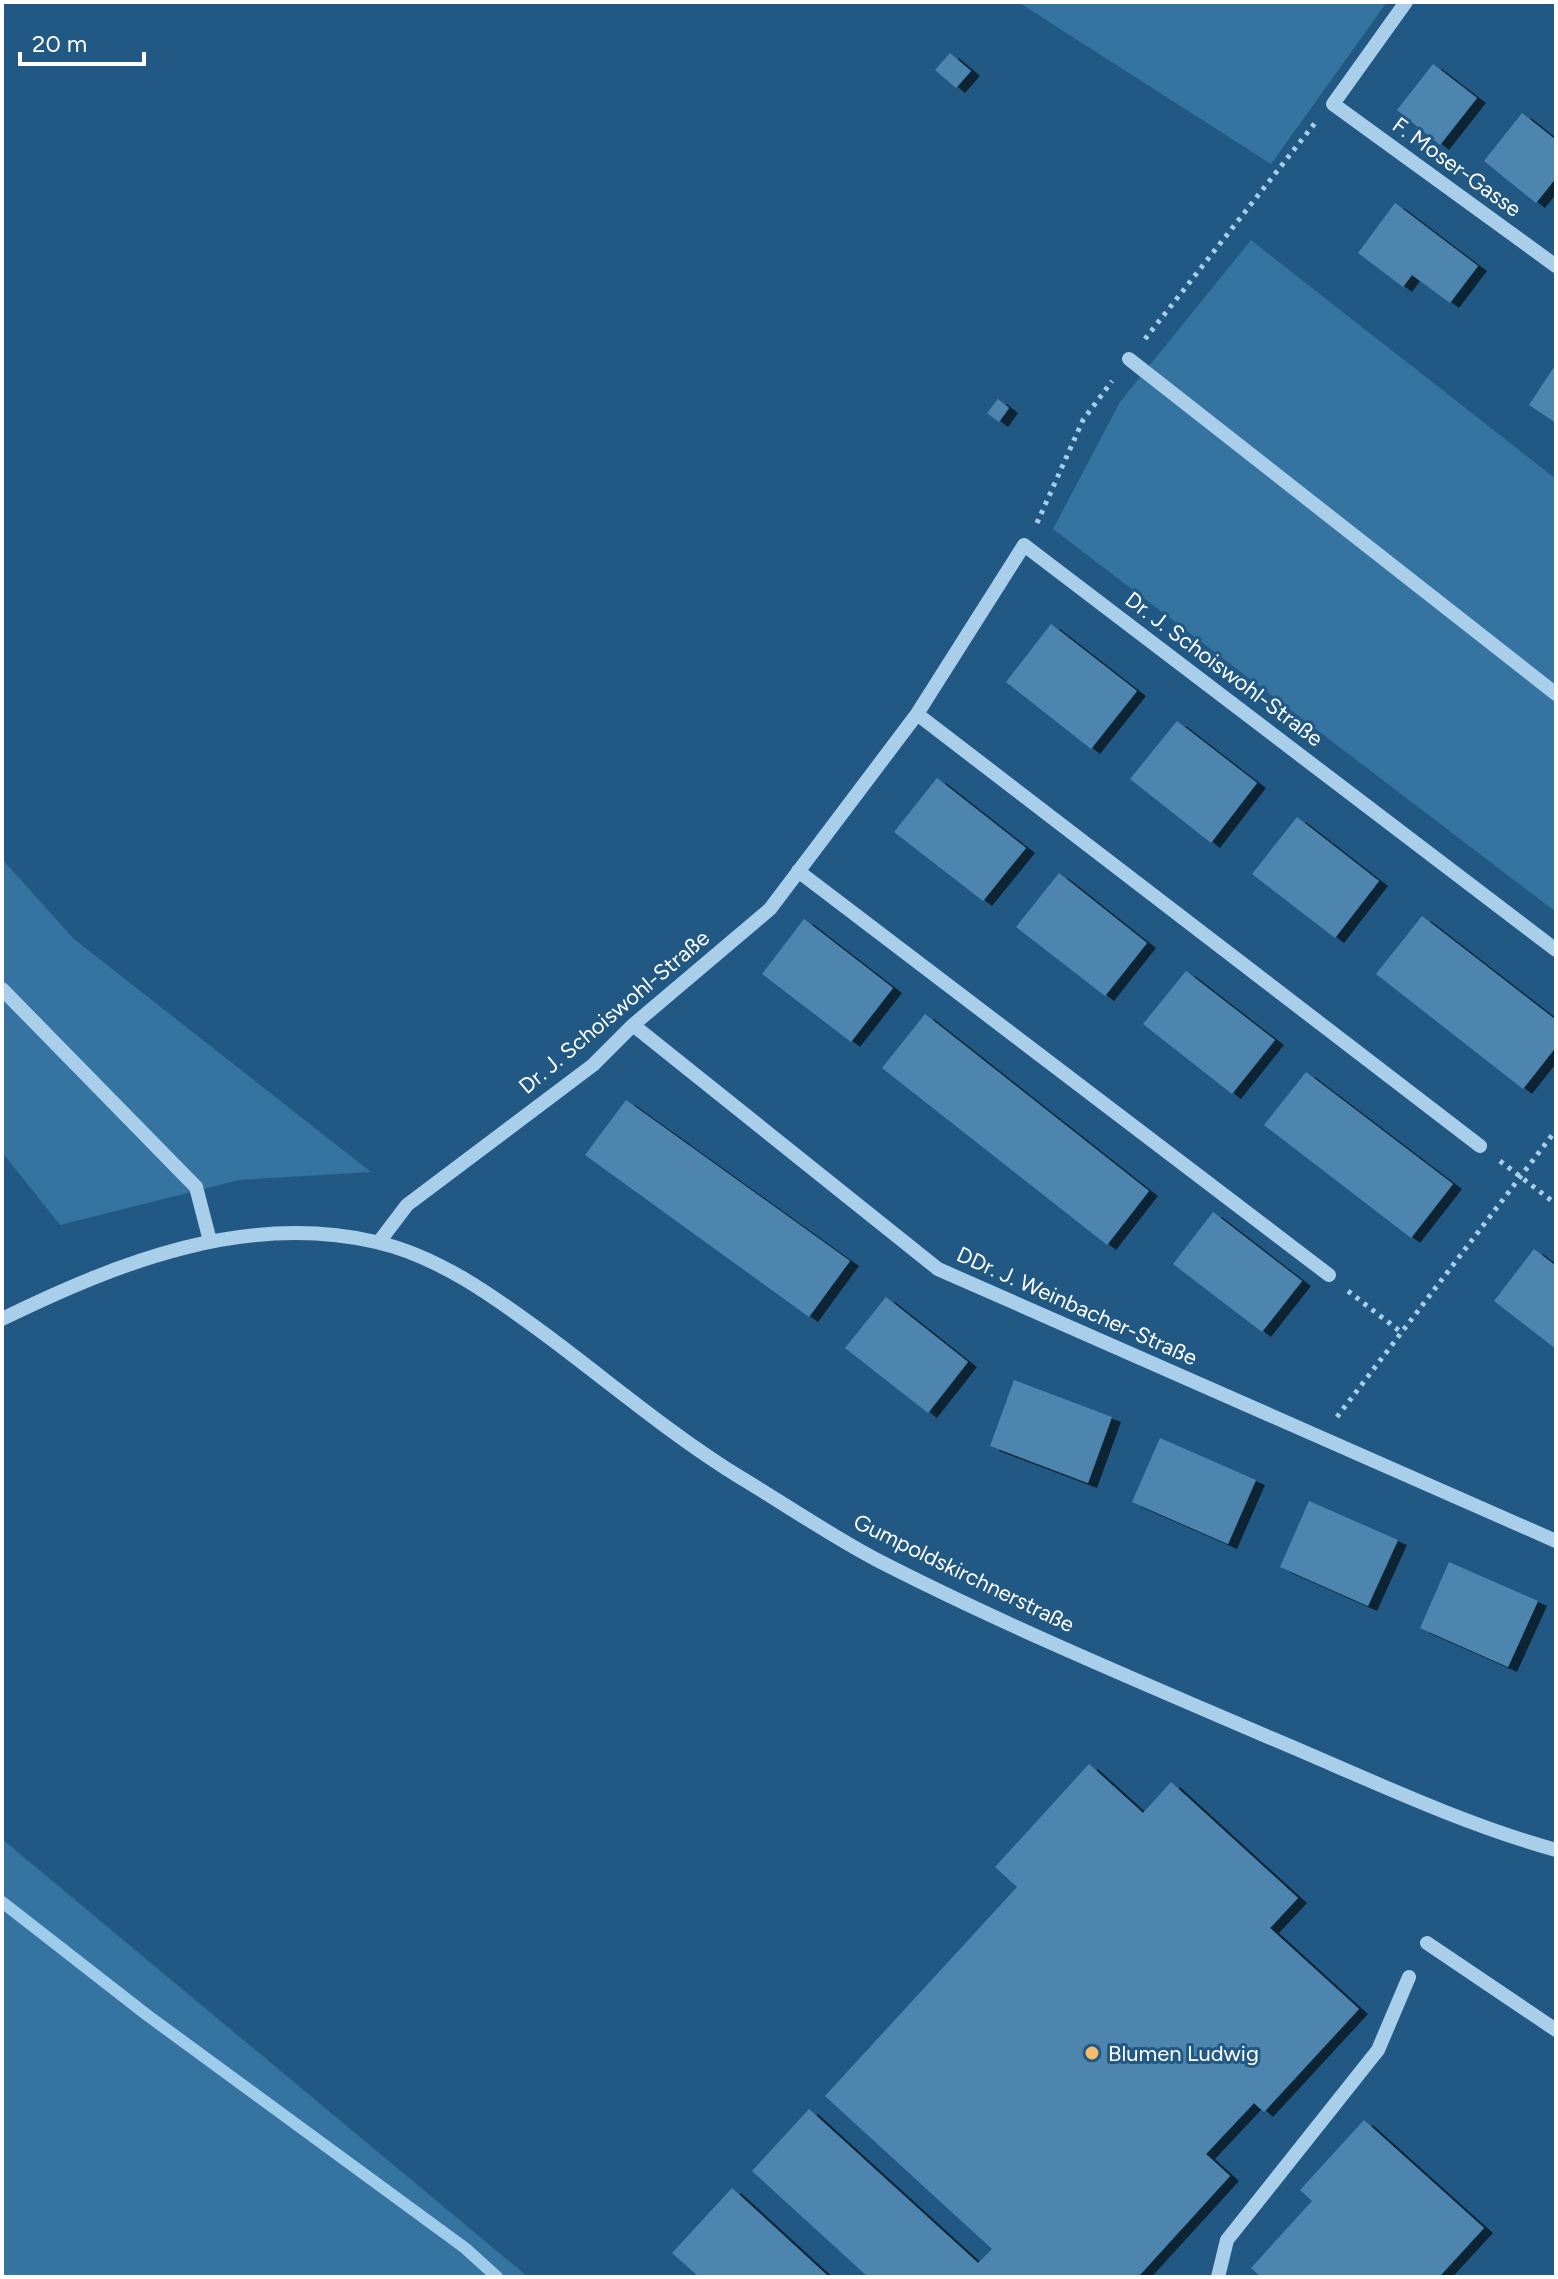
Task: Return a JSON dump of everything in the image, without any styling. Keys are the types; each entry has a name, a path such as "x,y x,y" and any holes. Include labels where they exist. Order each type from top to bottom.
{"street":[{"path":"1333,104 1406,2"},
{"name":"F. Moser-Gasse","path":"1333,104 1556,266"},
{"path":"1129,359 1556,694"},
{"name":"Dr. J. Schoiswohl-Straße","path":"379,1242 407,1205 593,1065 633,1025 770,909 917,714 1024,545 1556,950"},
{"path":"917,714 1480,1146"},
{"path":"798,871 1329,1275"},
{"path":"2,989 196,1187 210,1241"},
{"name":"DDr. J. Weinbacher-Straße","path":"633,1025 938,1269 1556,1541"},
{"name":"Gumpoldskirchnerstraße","path":"2,1319 123,1266 210,1241 275,1231 379,1242 437,1265 489,1293 731,1472 877,1560 1186,1701 1492,1832 1556,1850"},
{"path":"1427,1943 1556,2030"},
{"path":"1218,2277 1227,2240 1378,2050 1409,1977"}],"path":[{"path":"1024,545 1045,508 1083,420 1310,128 1333,104"},
{"path":"1322,1437 1518,1175 1556,1130"},
{"path":"1518,1175 1556,1204"},
{"path":"1329,1275 1401,1332"}],"shaded area":[{"path":"1018,2 1387,2 1271,164"},
{"path":"1251,240 1556,479 1556,912 1053,529 1120,402"},
{"path":"2,859 74,939 371,1172 239,1180 60,1225 2,1152"},
{"path":"2,1839 528,2277 2,2277"}],"building":[{"path":"950,53 971,71 956,88 935,70"},
{"path":"1433,64 1477,98 1440,145 1397,110"},
{"path":"1522,113 1556,140 1556,178 1536,203 1484,161"},
{"path":"1395,203 1478,266 1450,303 1412,275 1403,287 1358,253"},
{"path":"1556,364 1556,423 1529,405"},
{"path":"998,399 1009,408 999,422 987,413"},
{"path":"1051,624 1137,691 1091,749 1006,682"},
{"path":"1177,721 1257,783 1211,843 1130,779"},
{"path":"937,778 1026,848 983,901 894,832"},
{"path":"1297,817 1379,881 1335,938 1252,874"},
{"path":"1059,873 1147,943 1105,996 1016,927"},
{"path":"1422,916 1556,1020 1556,1047 1523,1089 1376,974"},
{"path":"804,919 893,988 851,1042 762,974"},
{"path":"1186,971 1275,1040 1232,1094 1143,1024"},
{"path":"925,1014 1149,1191 1107,1245 882,1068"},
{"path":"1306,1072 1453,1184 1411,1238 1264,1125"},
{"path":"626,1100 850,1261 809,1317 585,1155"},
{"path":"1213,1212 1302,1281 1262,1332 1173,1264"},
{"path":"1534,1249 1556,1266 1556,1349 1494,1301"},
{"path":"886,1297 968,1362 928,1413 845,1348"},
{"path":"1014,1380 1112,1417 1088,1483 990,1446"},
{"path":"1160,1438 1256,1480 1228,1544 1132,1502"},
{"path":"1309,1501 1398,1540 1368,1606 1280,1567"},
{"path":"1449,1562 1538,1601 1508,1667 1420,1628"},
{"name":"Blumen Ludwig","path":"1089,1764 1143,1813 1171,1782 1298,1898 1270,1928 1359,2009 1264,2112 1254,2103 1206,2154 1230,2176 1138,2277 868,2277 752,2171 809,2109 978,2263 992,2249 825,2096 1017,1887 995,1867"},
{"path":"1364,2120 1484,2228 1439,2277 1261,2277 1251,2268 1312,2201 1300,2190"},
{"path":"732,2188 829,2277 699,2277 672,2253"}],"waterway":[{"path":"2,1902 147,2015 465,2248 497,2277"}],"place":[{"name":"Blumen Ludwig","path":"1092,2053"}]}
